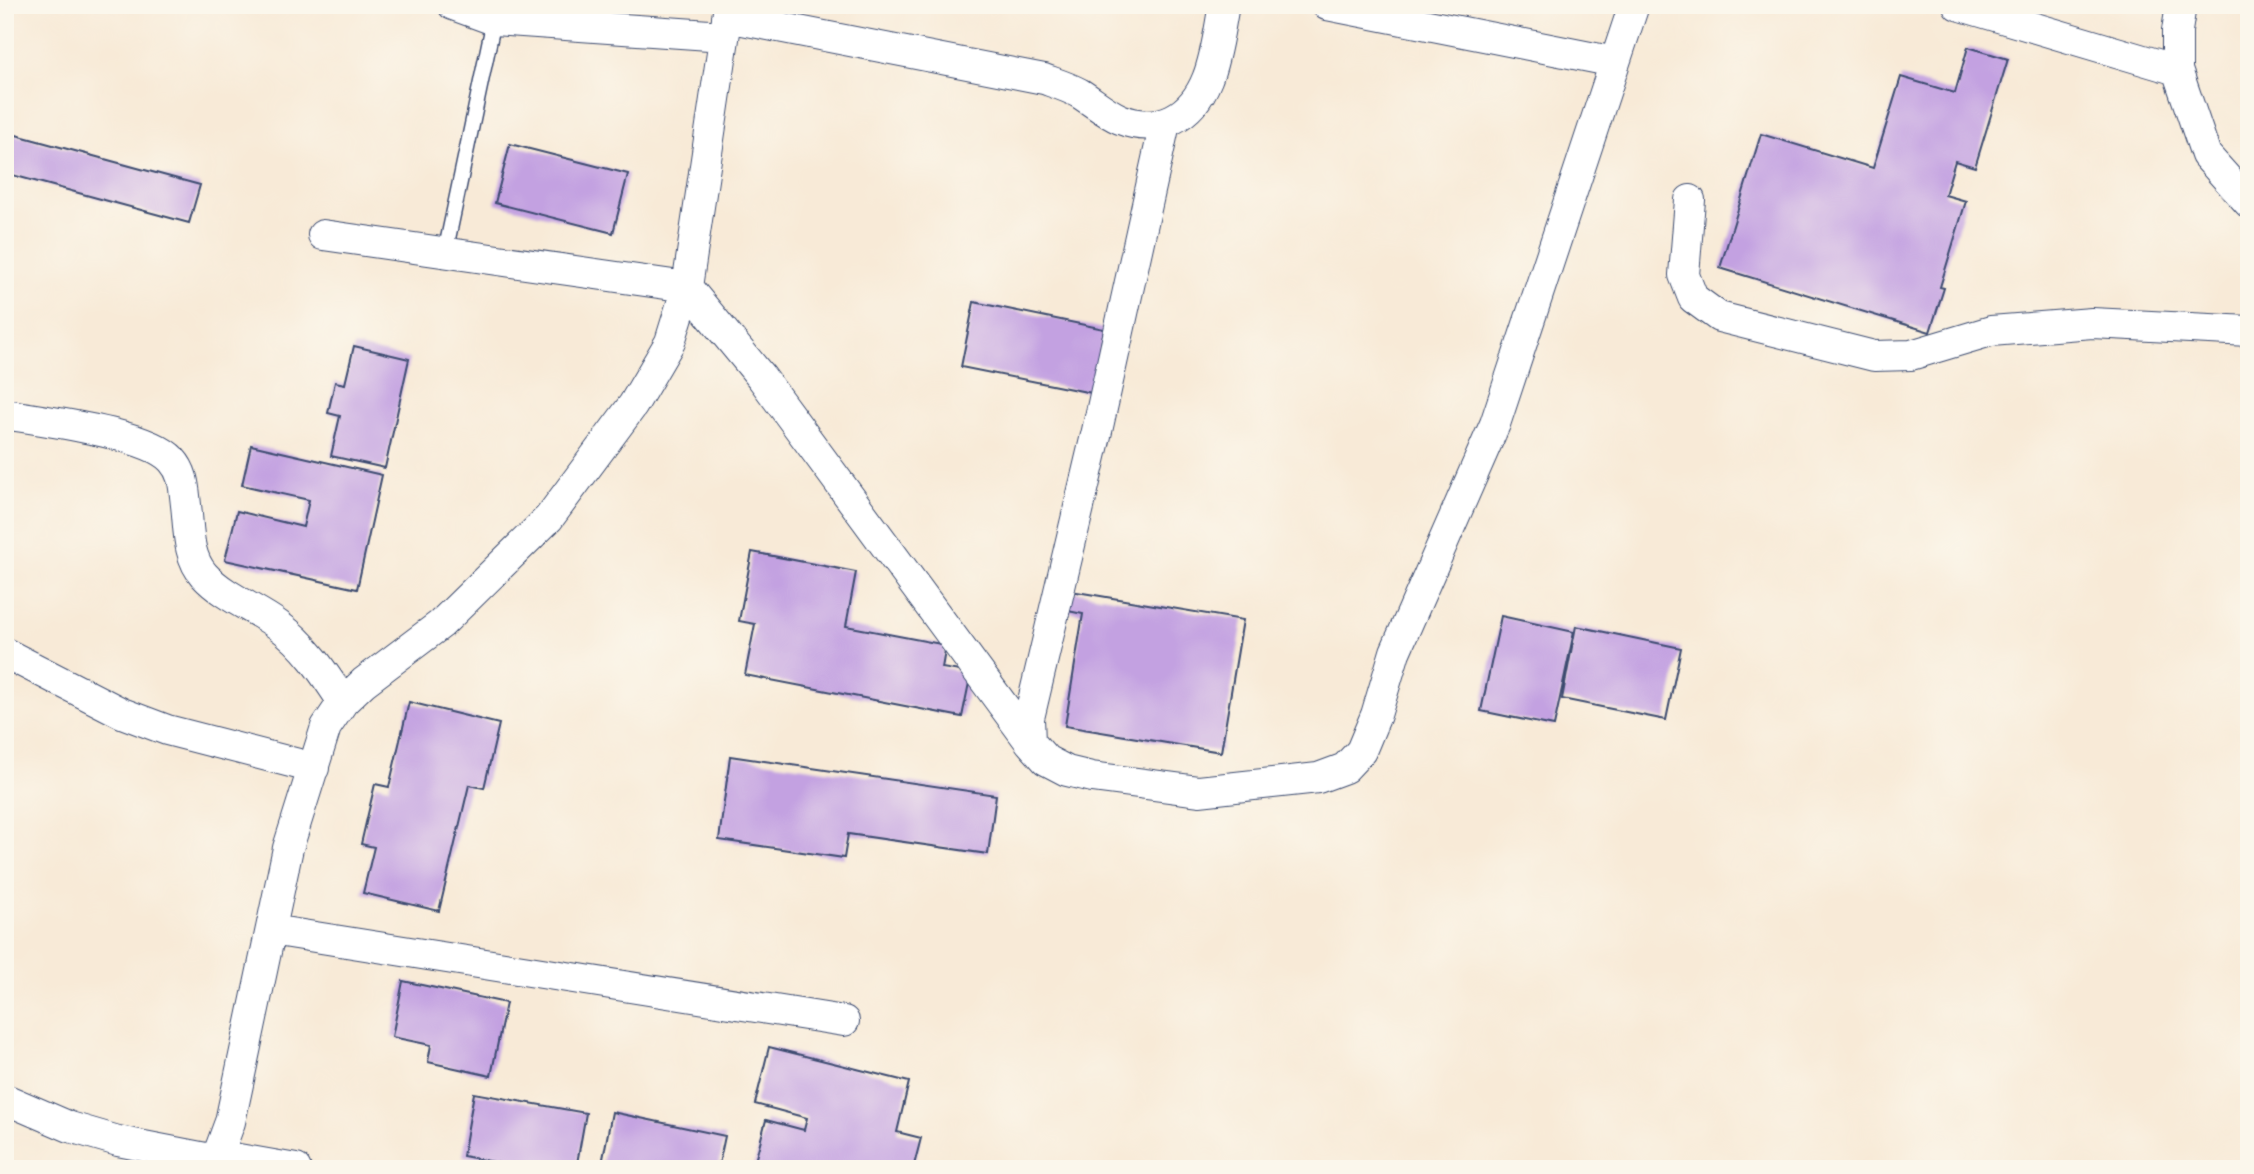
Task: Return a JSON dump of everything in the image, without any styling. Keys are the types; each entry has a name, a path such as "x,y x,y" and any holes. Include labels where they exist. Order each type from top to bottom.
{"street":[{"path":"453,5 494,20 727,19 1044,79 1077,92 1120,119 1152,126 1186,113 1202,92 1213,60 1224,5"},
{"path":"1328,5 1615,62"},
{"path":"323,235 687,287 762,378 1030,742 1046,760 1067,771 1092,777 1199,791 1318,778 1345,768 1361,751 1376,715 1395,652 1495,424 1634,5"},
{"path":"1958,5 2177,70"},
{"path":"2181,5 2177,70 2206,155 2249,203"},
{"path":"213,1164 230,1122 288,848 326,727 343,702 364,682 441,624 549,518 633,405 670,342 687,287 727,19"},
{"path":"1030,742 1029,718 1094,444 1165,123"},
{"path":"1690,200 1684,275 1693,298 1719,317 1874,356 1911,355 1991,331 2092,323 2249,331"},
{"path":"5,414 122,435 171,458 183,476 190,549 199,570 210,582 296,639 313,657 343,702"},
{"path":"5,653 144,722 314,768"},
{"path":"271,930 844,1021"},
{"path":"5,1099 70,1127 118,1142 213,1164 233,1158 296,1169"}],"lane":[{"path":"445,253 494,20"}],"building":[{"path":"1968,47 2008,59 1975,167 1955,161 1945,195 1966,201 1940,287 1944,288 1930,332 1720,268 1761,134 1873,168 1901,77 1955,93"},
{"path":"5,132 200,185 189,223 5,173"},
{"path":"510,144 628,174 613,233 495,203"},
{"path":"974,302 1104,329 1092,393 961,367"},
{"path":"354,346 409,359 385,468 331,456 340,416 328,413 335,382 345,384"},
{"path":"251,445 382,475 357,589 225,560 237,511 303,527 309,500 242,485"},
{"path":"752,552 856,572 846,626 946,645 942,668 971,673 962,717 745,675 755,624 739,621"},
{"path":"1071,591 1243,620 1221,752 1065,726 1083,614 1068,611"},
{"path":"1501,616 1574,632 1554,726 1481,711"},
{"path":"1576,626 1681,648 1666,720 1562,699"},
{"path":"409,702 499,724 484,788 469,785 439,911 363,893 374,847 361,844 375,784 389,787"},
{"path":"730,756 996,795 988,854 848,834 844,858 719,840"},
{"path":"403,981 506,1003 491,1076 428,1062 431,1045 392,1037"},
{"path":"769,1047 909,1082 897,1132 921,1138 913,1169 753,1169 766,1120 804,1130 807,1118 755,1104"},
{"path":"474,1093 586,1113 576,1169 530,1169 463,1156"},
{"path":"612,1112 725,1136 718,1169 601,1169"}]}
